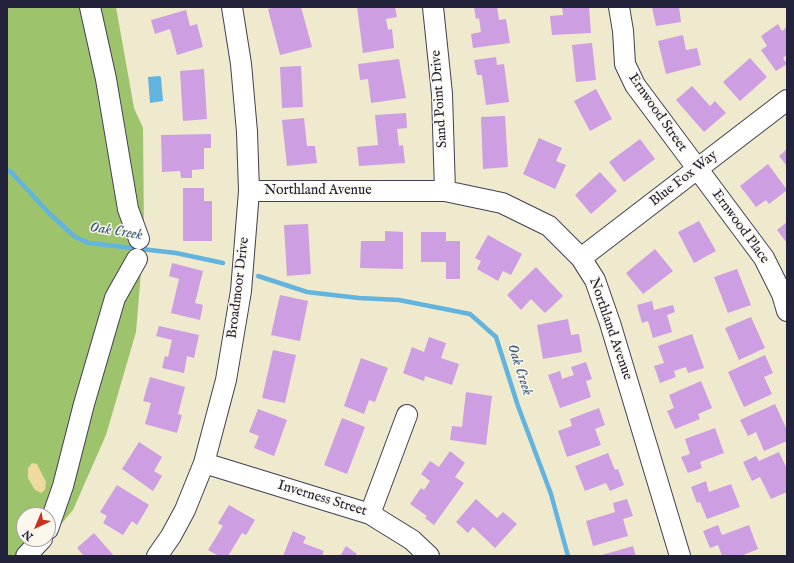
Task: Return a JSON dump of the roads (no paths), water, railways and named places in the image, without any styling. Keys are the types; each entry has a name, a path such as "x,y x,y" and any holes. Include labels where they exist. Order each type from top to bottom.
{"street":[{"path":"56,507 63,486 84,404 116,298 138,249 136,228 128,209 106,79 90,7"},
{"name":"Broadmoor Drive","path":"157,556 171,536 185,510 204,462 226,380 241,291 249,192 247,132 241,64 232,7"},
{"name":"Sand Point Drive","path":"433,7 442,94 445,191"},
{"name":"Ernwood Street","path":"619,7 623,31 625,64 635,85 696,168"},
{"name":"Blue Fox Way","path":"581,258 696,168 787,100"},
{"name":"Ernwood Place","path":"696,168 764,258 782,294 787,311"},
{"name":"Northland Avenue","path":"249,192 445,191 502,203 549,226 581,258 595,280 610,323 680,556"},
{"path":"370,514 407,415"},
{"name":"Inverness Street","path":"204,462 370,514 412,540 428,556"},
{"path":"26,556 34,547"}],"water":[{"path":"148,77 161,77 163,101 150,103"}],"waterway":[{"name":"Oak Creek","path":"7,170 11,172 49,213 75,237 89,243 176,253 223,263"},
{"name":"Oak Creek","path":"258,276 307,292 359,298 399,300 470,314 496,337 518,406 551,494 568,556"}]}
